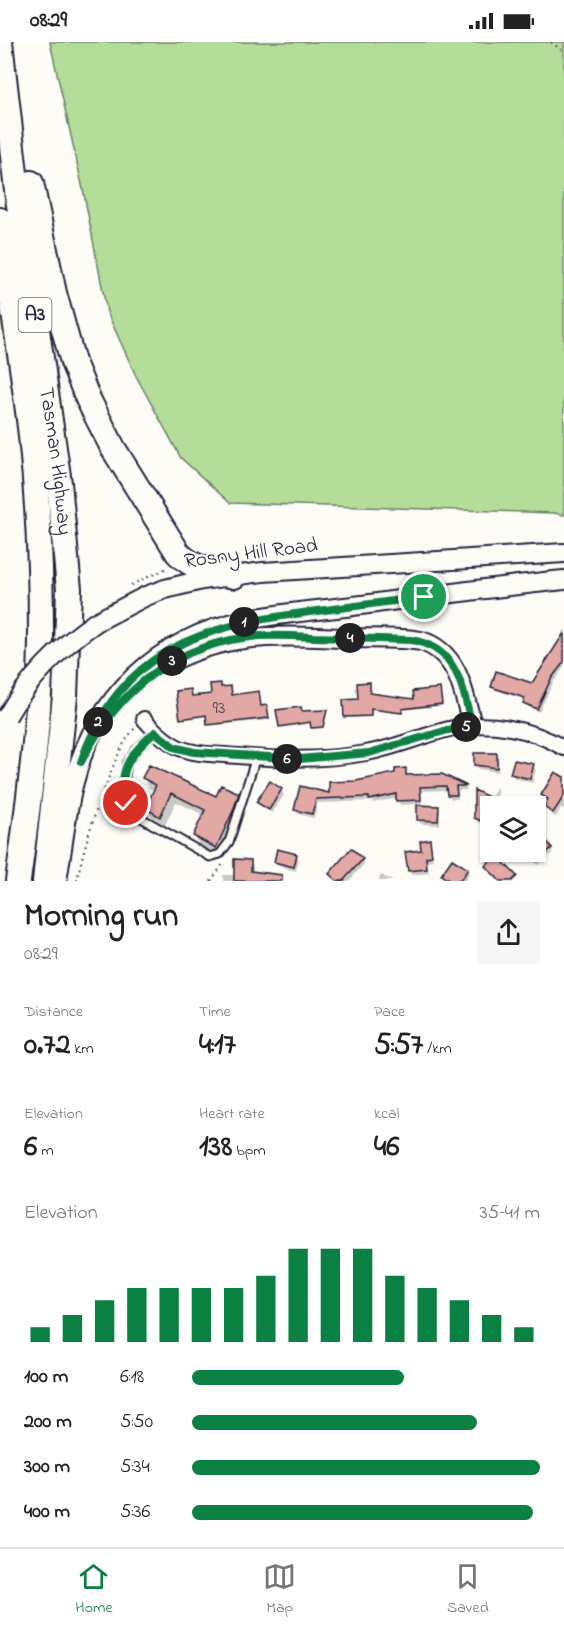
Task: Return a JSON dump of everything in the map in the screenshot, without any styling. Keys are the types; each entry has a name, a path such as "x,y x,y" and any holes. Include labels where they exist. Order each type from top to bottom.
{"highway":[{"path":"2,42 54,292 73,362 88,399 113,448 178,554 198,567 234,576"},
{"name":"Tasman Highway","path":"2,42 17,191 59,483 69,589 65,696 45,881"},
{"name":"Tasman Highway","path":"0,220 30,433 37,503 41,617 36,741 18,881"}],"main road":[{"name":"Rosny Hill Road","path":"4,722 22,692 51,658 96,622 124,606 165,588 234,576 431,560 564,553"},
{"path":"57,881 66,817 81,762 97,724 123,688 151,661 170,649 209,631 263,618 564,580"},
{"path":"81,762 98,730 116,706 154,672 201,649 223,642 260,636 411,640 430,644 445,655 455,670 472,726"}],"street":[{"path":"144,719 168,743 186,751 256,757 299,759 348,756 386,749 448,730 472,726 521,730 564,748"}],"lane":[{"path":"155,732 136,750 127,764 123,789 126,803 136,815 210,857 220,854 229,842 256,757"}],"path":[{"path":"551,42 564,52"},
{"path":"77,881 88,831 111,773 133,730 144,719"}],"green space":[{"path":"50,42 564,42 564,515 230,503 181,458 136,376 107,312 84,194"}],"building":[{"path":"564,633 564,662 551,679 537,709 523,703 525,698 491,687 496,671 532,683"},
{"path":"370,682 370,693 414,699 413,691 440,688 442,704 402,709 402,713 371,709 371,716 344,717 343,700 358,699 357,683"},
{"path":"221,683 221,687 231,686 232,695 259,691 261,706 267,705 269,718 207,725 206,715 180,719 176,691 191,689 192,696 211,694 210,684"},
{"path":"301,707 302,711 327,710 323,727 311,728 310,722 279,727 276,710"},
{"path":"474,753 497,753 497,768 474,765"},
{"path":"514,760 534,764 530,779 510,774"},
{"path":"149,765 216,796 221,785 239,793 216,848 193,836 205,810 171,793 160,817 145,808 156,785 142,778"},
{"path":"406,768 406,775 442,774 467,786 456,786 457,795 447,795 446,786 420,787 421,800 396,801 396,794 369,800 369,797 316,799 312,814 294,810 300,786 329,793 329,782 356,781 395,773 395,769"},
{"path":"555,772 564,777 564,796 553,813 546,808 548,799 546,796 541,795"},
{"path":"270,781 282,789 269,810 256,802"},
{"path":"474,790 487,796 480,796 480,820 474,818"},
{"path":"417,805 439,806 438,821 417,820"},
{"path":"430,839 432,856 426,857 427,869 408,871 405,852 421,850 420,841"},
{"path":"546,840 552,848 546,853"},
{"path":"351,848 363,859 343,881 337,881 329,874"},
{"path":"277,849 297,854 294,867 274,862"},
{"path":"234,859 251,860 251,871 282,875 282,881 234,881"},
{"path":"452,859 468,869 460,881 450,881 441,875"},
{"path":"489,862 503,862 517,876 512,881 500,881 485,866"}],"route":[{"path":"126,803 123,789 127,764 136,750 155,732 174,747 186,751 261,758 318,759 369,753 459,727 472,726 465,697 451,661 430,644 411,640 260,636 240,638 201,649 168,663 154,672 116,706 98,730 81,762 97,724 123,688 151,661 187,640 209,631 263,618 424,597"}]}
